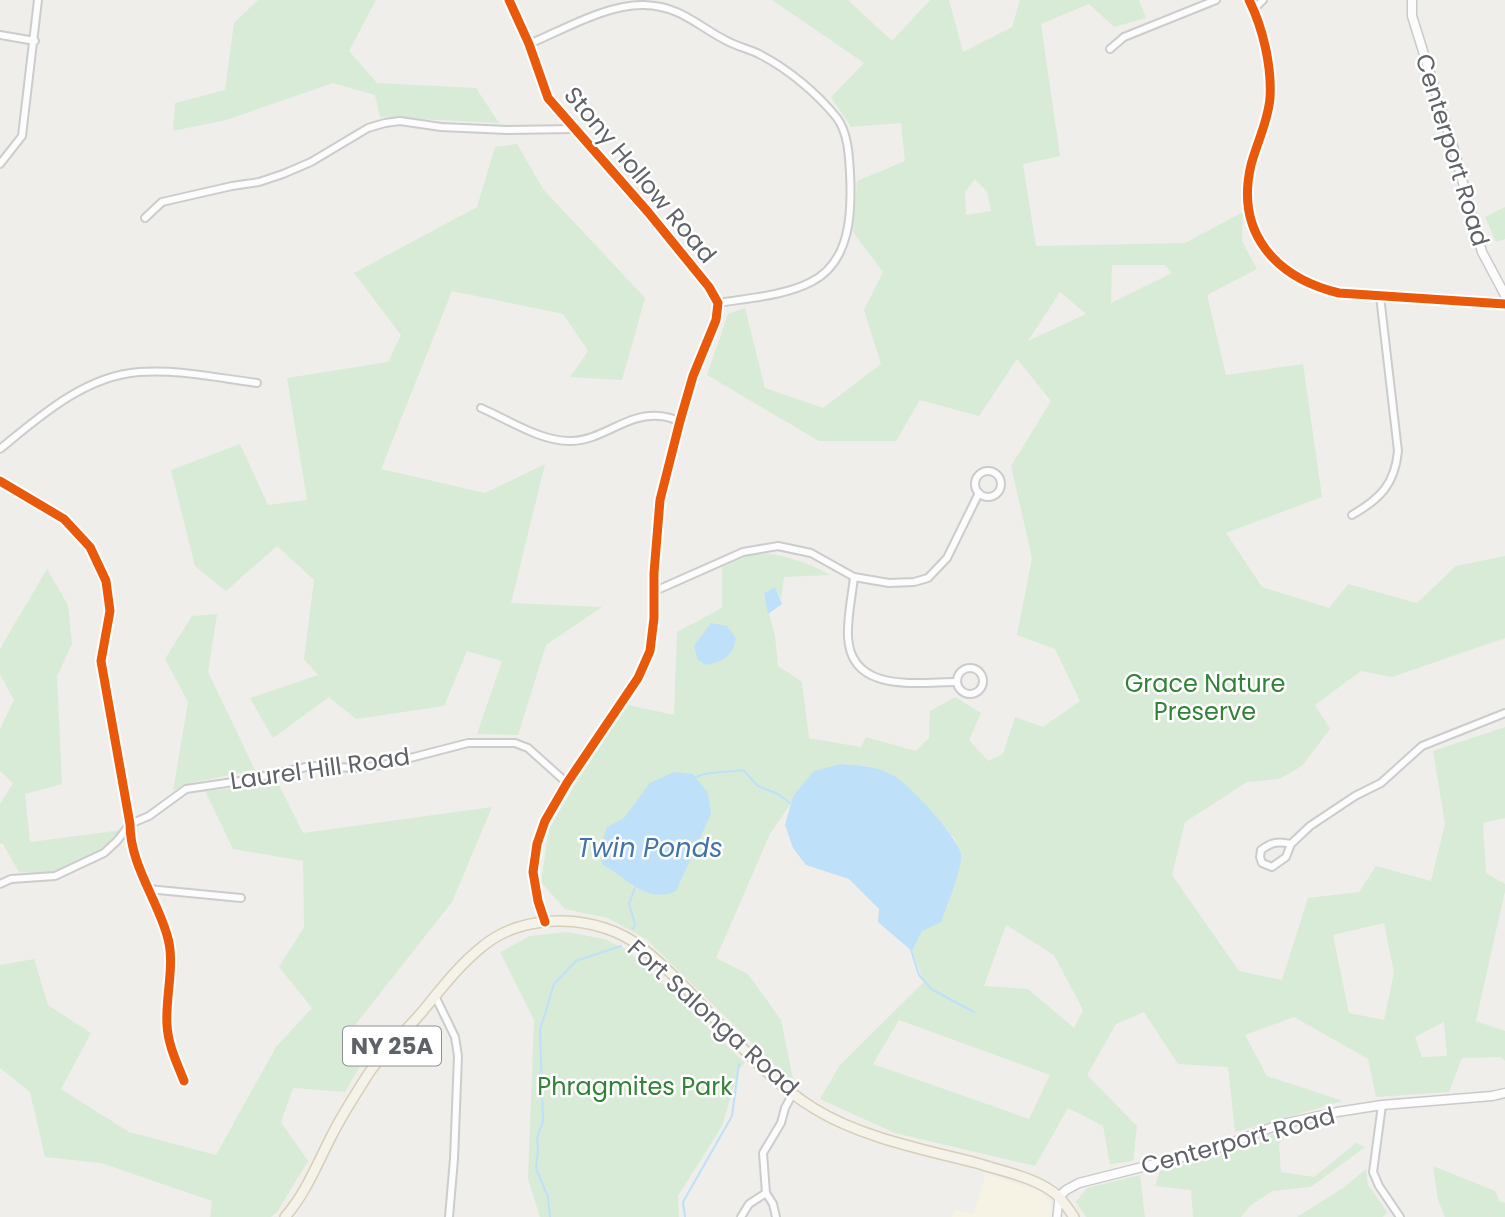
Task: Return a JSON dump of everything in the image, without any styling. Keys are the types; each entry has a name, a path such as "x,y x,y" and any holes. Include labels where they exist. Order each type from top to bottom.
{"main road":[{"name":"Centerport Road","path":"1412,0 1412,16 1454,150 1482,252 1505,295"},
{"name":"Fort Salonga Road","path":"285,1217 308,1184 332,1135 369,1073 452,975 484,945 508,930 545,922 579,922 603,928 639,945 734,1040 816,1110 879,1138 1013,1174 1048,1189 1059,1197"},
{"name":"Centerport Road","path":"1059,1197 1079,1183 1218,1148 1278,1125 1381,1105 1505,1093"},
{"name":"NY 25A","path":"1059,1197 1074,1217"}],"street":[{"path":"0,164 22,136 38,0"},
{"name":"Stony Hollow Road","path":"509,0 529,44 548,98 648,212 709,287 718,303"},
{"path":"1110,49 1124,37 1216,0"},
{"path":"1249,0 1254,9 1268,64 1270,99 1267,120 1251,168 1247,195 1263,247 1275,263 1316,288 1339,293 1505,304"},
{"path":"1254,9 1263,0"},
{"path":"529,44 619,7 664,7 684,13 727,41 777,64 838,119 848,146 851,190 848,229 838,256 831,266 811,282 718,303 716,320 693,376 660,500 651,644 638,678 567,783 545,821 537,844 533,872 545,922"},
{"path":"0,35 35,41"},
{"path":"145,218 162,202 259,182 283,174 311,162 368,128 386,123 400,121 441,127 507,130 573,129"},
{"path":"1352,515 1370,505 1380,495 1389,484 1396,468 1398,451 1380,296"},
{"path":"0,449 66,399 118,375 163,372 257,383"},
{"path":"481,408 544,436 572,441 603,434 639,418 659,416 680,421"},
{"path":"988,471 996,473 1002,484 999,492 987,497 979,493 975,487 977,476 988,471"},
{"path":"0,481 64,519 90,547 106,581 110,611 101,661 130,824 130,844 167,935 170,954 167,1028 170,1045 184,1081"},
{"path":"655,591 743,552 778,546 811,553 854,577 890,583 914,582 928,578 947,558 979,493"},
{"path":"854,577 848,637 850,649 863,671 888,682 957,682"},
{"path":"967,668 979,672 983,680 981,689 970,695 959,690 957,682 959,673 967,668"},
{"path":"1291,844 1275,842 1261,850 1262,863 1272,867 1280,863 1286,857 1291,844 1310,826 1355,796 1381,783 1422,746 1505,713"},
{"name":"Laurel Hill Road","path":"0,884 11,879 55,876 104,853 130,824 149,816 186,789 311,766 357,768 383,765 468,743 520,744 567,783"},
{"path":"148,889 241,898"},
{"path":"435,996 455,1037 458,1056 449,1217"},
{"path":"776,1217 773,1204 766,1193 763,1153 781,1124 793,1093"},
{"path":"1381,1105 1373,1172 1400,1217"},
{"path":"741,1217 749,1204 766,1193"},
{"path":"1057,1217 1059,1197"}],"shaded area":[{"path":"986,1174 1040,1191 1051,1204 1050,1217 952,1217 955,1210 974,1214"}],"green space":[{"path":"258,0 376,0 349,51 377,83 476,88 499,123 380,117 375,95 333,83 226,120 173,131 175,103 225,90 234,23"},
{"name":"Grace Nature Preserve","path":"772,0 848,0 892,41 930,0 949,0 963,52 1012,27 1020,0 1139,0 1146,18 1114,27 1089,4 1041,24 1060,156 1023,164 1036,246 1185,243 1243,212 1242,241 1257,269 1207,295 1226,375 1303,364 1322,497 1226,533 1262,587 1329,608 1348,584 1417,603 1456,566 1505,556 1505,638 1392,677 1361,671 1315,705 1330,729 1302,766 1279,779 1247,782 1185,822 1172,875 1239,971 1282,980 1308,898 1359,892 1376,866 1431,881 1445,824 1433,751 1505,727 1505,818 1483,823 1486,873 1505,884 1505,891 1476,1021 1505,1031 1505,1061 1501,1057 1462,1058 1449,1092 1376,1097 1368,1059 1294,1017 1245,1035 1267,1076 1343,1101 1235,1132 1228,1067 1178,1064 1144,1012 1116,1024 1087,1075 1137,1126 1133,1161 1110,1164 1103,1126 1068,1108 1035,1166 895,1133 820,1099 840,1065 924,982 912,951 955,880 961,855 955,839 919,798 868,766 841,764 814,772 793,796 770,834 716,958 748,974 781,1020 794,1084 646,939 608,918 565,909 541,882 549,829 576,783 628,705 674,715 677,632 722,608 722,567 748,555 778,555 813,566 830,575 784,577 781,599 775,587 764,594 775,636 778,666 802,682 809,738 861,747 866,737 916,751 929,738 930,711 955,697 981,713 969,740 988,761 1003,754 1015,717 1043,727 1080,701 1055,649 1017,635 1032,558 1011,466 1051,401 1017,359 979,416 920,400 896,441 819,441 707,375 728,314 745,308 765,388 823,408 881,364 864,310 883,272 853,232 857,181 905,161 901,123 851,127 831,97 864,63","holes":["975,179 987,192 991,211 966,215 965,192","1112,265 1165,265 1172,273 1111,303","1060,292 1086,314 1028,341","1384,923 1394,973 1384,1020 1349,1013 1333,935","1006,925 1054,955 1083,1010 1074,1028 1028,989 984,986","899,1020 1050,1075 1029,1119 873,1064","1444,1022 1447,1056 1422,1057 1415,1037"]},
{"path":"517,144 543,189 645,298 622,380 570,377 588,351 563,314 452,291 381,469 485,493 545,464 511,603 602,607 546,645 518,735 477,734 502,661 467,651 444,706 356,719 329,697 273,738 250,698 318,675 304,659 314,580 277,546 226,591 195,566 171,470 240,444 268,505 307,500 287,378 388,362 401,335 354,273 477,207 495,147"},
{"path":"1505,207 1505,239 1496,242 1485,217"},
{"path":"47,569 68,605 72,644 57,676 62,784 25,794 30,842 122,830 100,851 50,873 19,872 0,843 0,804 13,783 0,771 0,729 14,700 0,674 0,649"},
{"path":"217,614 208,672 255,770 185,784 173,791 188,702 165,659 192,616"},
{"path":"279,785 303,833 492,807 452,902 348,1034 367,1054 345,1092 293,1088 281,1122 308,1161 277,1212 271,1217 210,1217 212,1201 101,1163 45,1157 30,1092 0,1068 0,965 34,959 48,1005 91,1033 61,1089 129,1132 216,1155 276,1047 312,1008 279,967 304,927 303,861 233,849 205,791"},
{"name":"Phragmites Park","path":"567,932 604,939 626,949 745,1063 739,1069 722,1126 678,1196 679,1217 540,1217 528,1179 534,1020 500,952 530,936"},
{"path":"1290,1130 1279,1144 1281,1172 1314,1177 1356,1143 1365,1147 1311,1187 1272,1191 1250,1206 1241,1217 1193,1217 1191,1190 1155,1186 1160,1171 1257,1145 1268,1136"},
{"path":"1433,1166 1495,1191 1500,1202 1505,1203 1505,1217 1445,1217 1438,1200"},
{"path":"1366,1169 1368,1185 1387,1212 1383,1217 1297,1217 1343,1188"},
{"path":"1140,1175 1145,1217 1086,1217 1076,1202 1087,1188"}],"water":[{"path":"775,587 782,604 768,614 764,593"},
{"path":"711,623 727,626 736,638 726,657 706,665 698,660 694,646"},
{"path":"841,764 875,768 894,776 943,824 958,846 961,860 957,878 941,922 922,931 912,951 878,922 879,909 849,879 806,865 793,848 785,825 793,796 814,771"},
{"name":"Twin Ponds","path":"674,772 693,774 708,793 711,814 676,891 656,895 637,888 603,865 599,851 607,827 624,818 650,783"}],"waterway":[{"path":"693,779 710,773 743,770 758,786 778,794 790,803"},
{"path":"633,929 635,924 629,904 636,885"},
{"path":"550,1217 548,1197 536,1168 537,1138 543,1121 540,1030 554,984 576,961 621,946"},
{"path":"911,950 919,975 931,989 974,1012"},
{"path":"685,1217 683,1202 732,1116 739,1064"}],"cycle path":[{"path":"509,0 529,44 548,98 648,212 709,287 718,303 716,320 693,376 660,500 650,651 638,678 567,783 545,821 537,844 533,872 545,922"},
{"path":"1249,0 1262,35 1270,74 1269,107 1251,165 1248,189 1249,212 1265,249 1279,264 1296,276 1339,293 1505,304"},
{"path":"0,481 64,519 90,547 106,581 110,611 101,661 134,853 170,946 168,1032 184,1081"}]}
